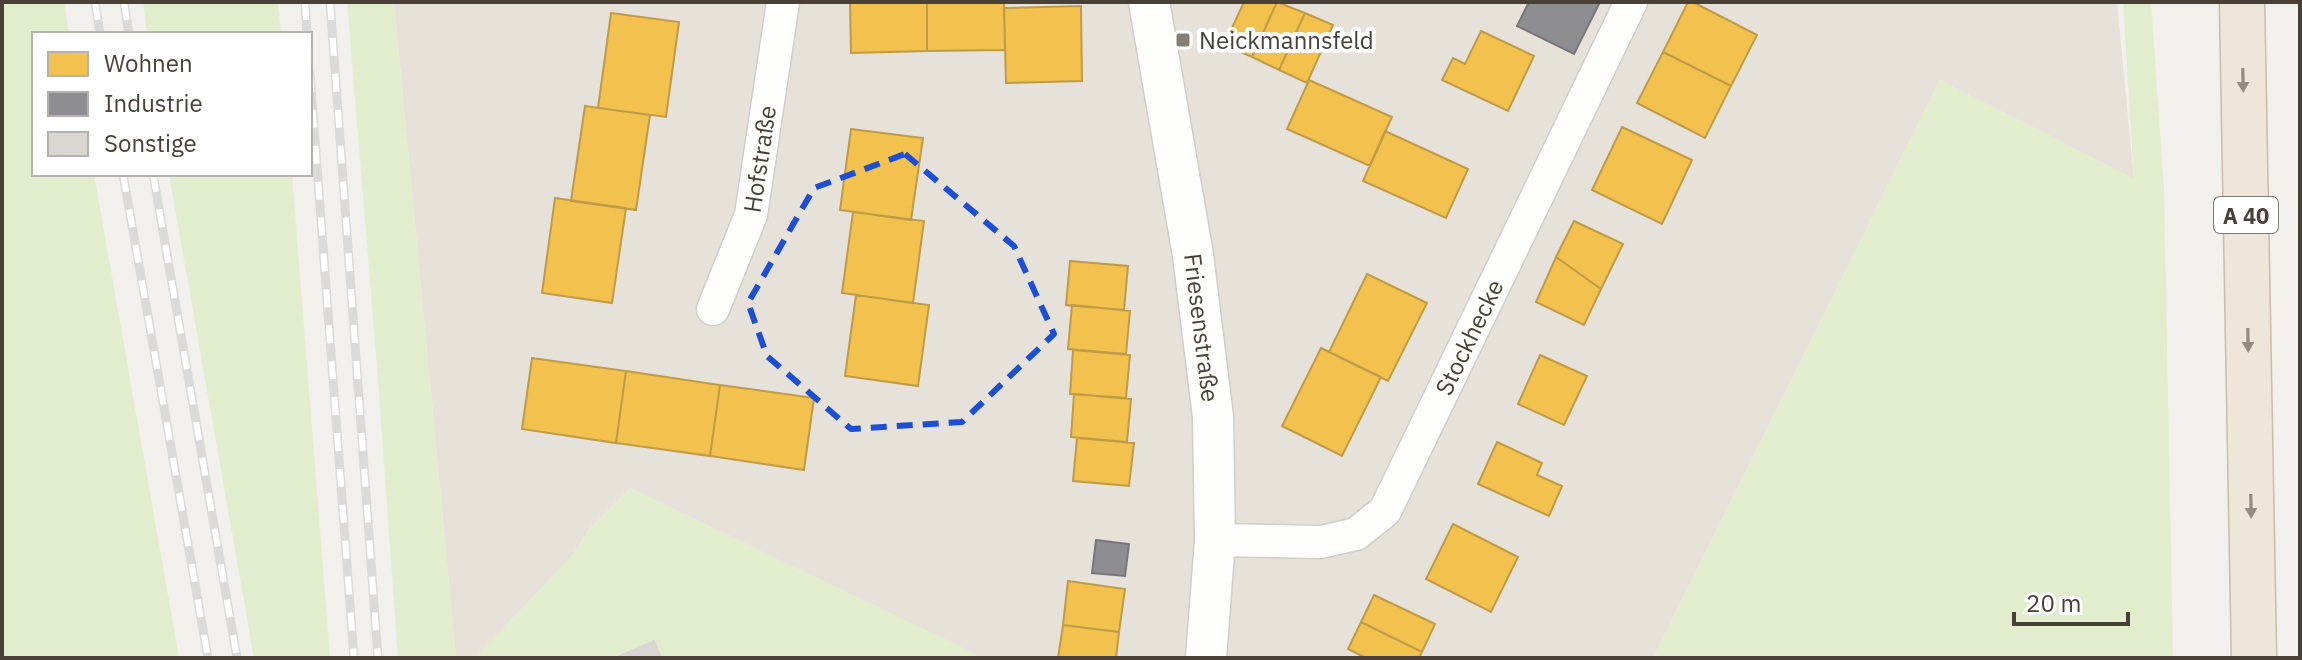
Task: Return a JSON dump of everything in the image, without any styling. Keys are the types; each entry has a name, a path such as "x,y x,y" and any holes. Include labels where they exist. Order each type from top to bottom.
{"highway":[{"name":"A 40","path":"2242,2 2254,658"}],"street":[{"name":"Hofstraße","path":"713,309 751,215 783,2"},
{"name":"Friesenstraße","path":"1149,2 1193,255 1212,402 1215,540 1206,658"},
{"name":"Stockhecke","path":"1215,540 1321,542 1356,534 1385,511 1631,2"}],"highlighted area":[{"path":"905,154 1014,246 1054,334 962,422 851,429 767,356 748,303 814,188"}],"shaded area":[{"path":"394,2 2117,2 2134,179 1940,80 1653,658 975,658 975,654 630,488 589,529 572,556 475,658 456,658"}],"green space":[{"path":"2,2 64,2 69,32 32,32 32,176 94,176 179,658 2,658"},
{"path":"143,2 278,2 281,32 147,32"},
{"path":"347,2 394,2 456,658 398,658"},
{"path":"2123,2 2151,2 2164,189 2173,658 1653,658 1940,80 2134,179"},
{"path":"169,176 292,176 330,658 254,658"},
{"path":"630,488 976,654 975,658 475,658 572,556 589,529"}],"building: Wohnen":[{"path":"850,2 927,2 927,51 851,53"},
{"path":"927,2 1004,2 1005,50 927,51"},
{"path":"1244,2 1277,2 1252,57 1224,45"},
{"path":"1277,2 1305,13 1279,70 1252,57"},
{"path":"1688,2 1757,35 1731,86 1663,52"},
{"path":"1081,6 1082,81 1006,83 1004,8"},
{"path":"611,13 679,22 666,117 598,108"},
{"path":"1305,13 1333,25 1307,83 1279,70"},
{"path":"1481,31 1534,56 1508,111 1442,80 1453,58 1465,64"},
{"path":"1663,52 1731,86 1705,138 1637,103"},
{"path":"1309,80 1392,117 1370,166 1287,129"},
{"path":"585,106 650,115 636,210 571,201"},
{"path":"1622,127 1692,160 1662,224 1592,190"},
{"path":"851,129 923,138 911,220 840,210"},
{"path":"1385,131 1468,169 1446,218 1363,181"},
{"path":"555,198 626,208 612,303 542,293"},
{"path":"853,212 924,221 913,303 842,293"},
{"path":"1574,221 1623,244 1601,289 1556,257"},
{"path":"1556,257 1601,289 1584,325 1536,302"},
{"path":"1070,261 1128,266 1124,310 1066,305"},
{"path":"1367,274 1427,303 1388,381 1329,352"},
{"path":"856,295 929,305 918,386 845,376"},
{"path":"1072,305 1130,311 1126,354 1068,349"},
{"path":"1321,348 1381,377 1342,456 1282,426"},
{"path":"1073,350 1130,355 1126,398 1070,394"},
{"path":"1540,355 1587,376 1564,425 1518,404"},
{"path":"532,358 626,371 616,443 522,429"},
{"path":"626,371 720,385 710,456 616,443"},
{"path":"720,385 814,398 804,470 710,456"},
{"path":"1074,394 1131,399 1127,442 1071,437"},
{"path":"1077,438 1134,443 1129,486 1073,481"},
{"path":"1497,442 1542,463 1537,475 1562,486 1549,516 1478,484"},
{"path":"1453,524 1518,557 1491,612 1426,579"},
{"path":"1068,581 1125,589 1119,632 1063,625"},
{"path":"1374,595 1435,624 1422,652 1361,622"},
{"path":"1361,622 1422,652 1419,658 1366,658 1348,649"},
{"path":"1063,625 1119,632 1116,658 1058,658"}],"building: Industrie":[{"path":"1529,2 1600,2 1574,54 1517,26"},
{"path":"1096,540 1129,544 1125,576 1092,573"}],"building: Sonstige":[{"path":"654,641 661,658 617,657"}],"railway":[{"path":"95,2 100,32"},
{"path":"124,2 129,32"},
{"path":"305,2 307,32"},
{"path":"330,2 378,658"},
{"path":"312,101 354,658"},
{"path":"123,176 208,658"},
{"path":"153,176 237,658"}],"place":[{"name":"Neickmannsfeld","path":"1183,40"}]}
